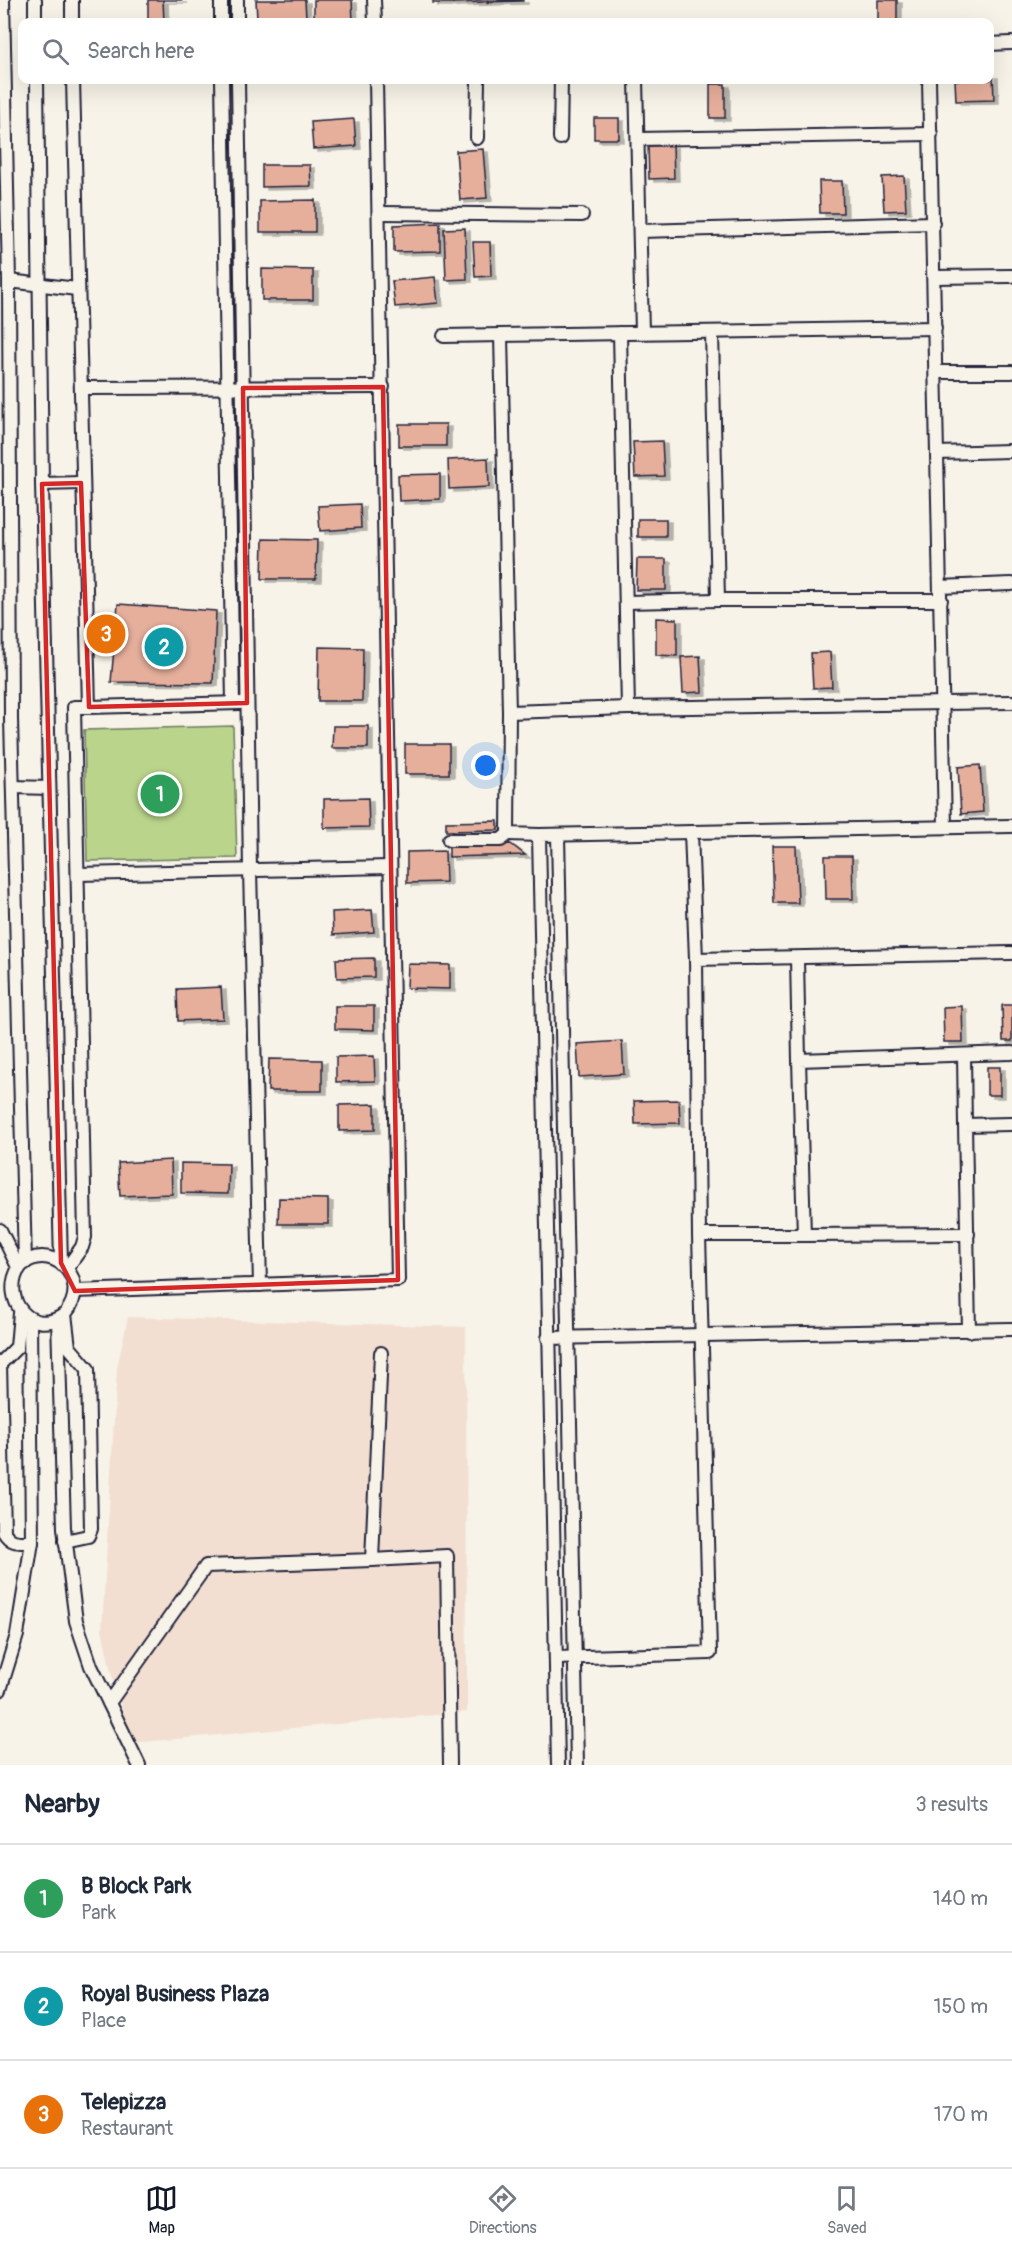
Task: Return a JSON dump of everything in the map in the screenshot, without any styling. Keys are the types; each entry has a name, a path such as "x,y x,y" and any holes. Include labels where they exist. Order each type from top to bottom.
{"street":[{"path":"3,0 9,281 13,787 22,1266"},
{"path":"35,0 35,18"},
{"path":"72,0 72,18"},
{"path":"221,0 221,18"},
{"path":"237,0 237,18"},
{"path":"374,0 375,18"},
{"path":"994,44 1012,44"},
{"path":"37,84 42,484 64,1266 73,1279 75,1291 71,1307 62,1316 39,1322 25,1316 15,1306 5,1289 22,1266 43,1258 64,1266"},
{"path":"73,84 88,707"},
{"path":"222,84 233,703"},
{"path":"238,84 250,870 260,1285"},
{"path":"75,1291 398,1280 376,84"},
{"path":"477,138 478,84"},
{"path":"560,138 561,84"},
{"path":"636,84 642,333"},
{"path":"929,84 945,827"},
{"path":"638,139 931,134"},
{"path":"380,213 582,215"},
{"path":"641,231 933,223"},
{"path":"934,277 1012,276"},
{"path":"9,281 77,289"},
{"path":"444,336 935,328"},
{"path":"620,333 628,708"},
{"path":"711,333 718,600"},
{"path":"501,335 509,712 508,834"},
{"path":"936,372 1012,372"},
{"path":"82,388 383,387"},
{"path":"937,453 1012,451"},
{"path":"42,484 81,483"},
{"path":"626,602 940,593 1012,584"},
{"path":"509,712 1012,702"},
{"path":"64,1266 82,1247 85,1237 74,707 247,703"},
{"path":"13,787 49,788"},
{"path":"449,840 501,840 508,834 1012,826"},
{"path":"556,1658 710,1653 699,1236 696,959 691,832"},
{"path":"539,835 558,1765"},
{"path":"558,835 577,1765"},
{"path":"78,873 389,867"},
{"path":"696,959 1012,953"},
{"path":"797,958 804,1236"},
{"path":"799,1060 1012,1053"},
{"path":"964,1055 969,1331"},
{"path":"965,1125 1012,1124"},
{"path":"0,1230 22,1266"},
{"path":"699,1236 968,1234"},
{"path":"0,1690 17,1635 32,1542 25,1316"},
{"path":"25,1316 17,1347 0,1364 3,1532 8,1540 16,1543 32,1542"},
{"path":"62,1316 69,1347 88,1369 91,1529 88,1536 65,1541"},
{"path":"62,1316 65,1541 76,1621 84,1647 139,1765"},
{"path":"548,1338 1012,1329"},
{"path":"372,1560 381,1353"},
{"path":"109,1703 206,1566 447,1556 450,1765"}],"highlighted area":[{"path":"383,387 398,1280 75,1291 61,1263 42,484 81,483 89,707 247,703 243,388"}],"shaded area":[{"path":"128,1317 466,1327 467,1712 132,1743 111,1672 102,1629 117,1368"}],"green space":[{"path":"233,726 237,858 87,861 84,730"}],"building":[{"path":"148,0 163,0 164,18 148,18"},
{"path":"256,0 305,0 306,17 257,18"},
{"path":"314,0 352,0 353,18 314,18"},
{"path":"433,0 453,0 453,3 433,3"},
{"path":"453,0 488,0 488,2 453,3"},
{"path":"488,0 523,0 523,1 488,2"},
{"path":"878,0 897,0 897,18 878,18"},
{"path":"710,84 725,84 725,118 710,118"},
{"path":"955,84 993,84 994,100 956,101"},
{"path":"594,118 619,118 619,139 594,139"},
{"path":"354,119 356,146 313,149 311,122"},
{"path":"673,145 674,178 649,179 648,146"},
{"path":"483,149 487,198 460,200 456,151"},
{"path":"262,165 310,165 311,186 262,187"},
{"path":"904,176 906,210 884,211 882,177"},
{"path":"819,181 842,181 843,213 820,213"},
{"path":"315,200 315,232 260,232 260,201"},
{"path":"440,223 440,251 394,252 394,225"},
{"path":"465,228 467,279 446,280 444,229"},
{"path":"473,242 490,242 491,276 475,277"},
{"path":"262,269 313,270 313,300 262,300"},
{"path":"435,277 438,303 395,307 392,281"},
{"path":"399,424 446,424 446,446 399,446"},
{"path":"662,441 664,476 635,477 633,442"},
{"path":"488,458 489,487 449,489 448,460"},
{"path":"440,474 440,499 399,501 398,475"},
{"path":"360,504 361,528 320,531 318,506"},
{"path":"638,519 666,519 666,537 638,537"},
{"path":"263,539 317,540 316,579 262,579"},
{"path":"637,559 666,559 666,590 636,590"},
{"path":"118,604 216,611 213,683 111,682"},
{"path":"656,618 677,619 677,656 656,655"},
{"path":"319,647 363,648 362,701 318,701"},
{"path":"830,652 832,687 813,688 811,653"},
{"path":"700,656 702,692 683,693 681,657"},
{"path":"333,726 368,726 368,748 332,748"},
{"path":"405,744 449,744 449,774 405,774"},
{"path":"980,765 983,812 961,814 958,767"},
{"path":"368,798 369,827 324,828 324,799"},
{"path":"498,821 498,830 446,831 446,822"},
{"path":"511,844 525,855 449,857 449,845"},
{"path":"772,846 796,846 798,903 774,903"},
{"path":"445,851 446,882 407,883 407,852"},
{"path":"825,856 852,856 853,899 826,899"},
{"path":"372,910 374,932 333,935 332,912"},
{"path":"374,958 374,977 337,978 336,959"},
{"path":"408,964 450,965 450,989 407,988"},
{"path":"221,987 223,1019 178,1021 177,989"},
{"path":"1002,1005 1012,1005 1012,1041 1003,1041"},
{"path":"335,1006 374,1006 374,1030 335,1029"},
{"path":"962,1006 963,1042 944,1042 943,1007"},
{"path":"622,1041 624,1074 579,1077 577,1044"},
{"path":"374,1056 375,1081 336,1082 336,1057"},
{"path":"269,1059 322,1060 322,1091 268,1091"},
{"path":"987,1067 1000,1067 1000,1095 987,1095"},
{"path":"679,1100 680,1123 635,1124 634,1101"},
{"path":"375,1104 375,1130 339,1131 339,1105"},
{"path":"171,1160 172,1194 120,1196 118,1163"},
{"path":"181,1163 229,1164 228,1194 181,1193"},
{"path":"279,1198 328,1199 328,1224 278,1224"}],"place":[{"name":"Telepizza","path":"106,634"},
{"name":"Royal Business Plaza","path":"164,647"},
{"name":"B Block Park","path":"160,794"}]}
